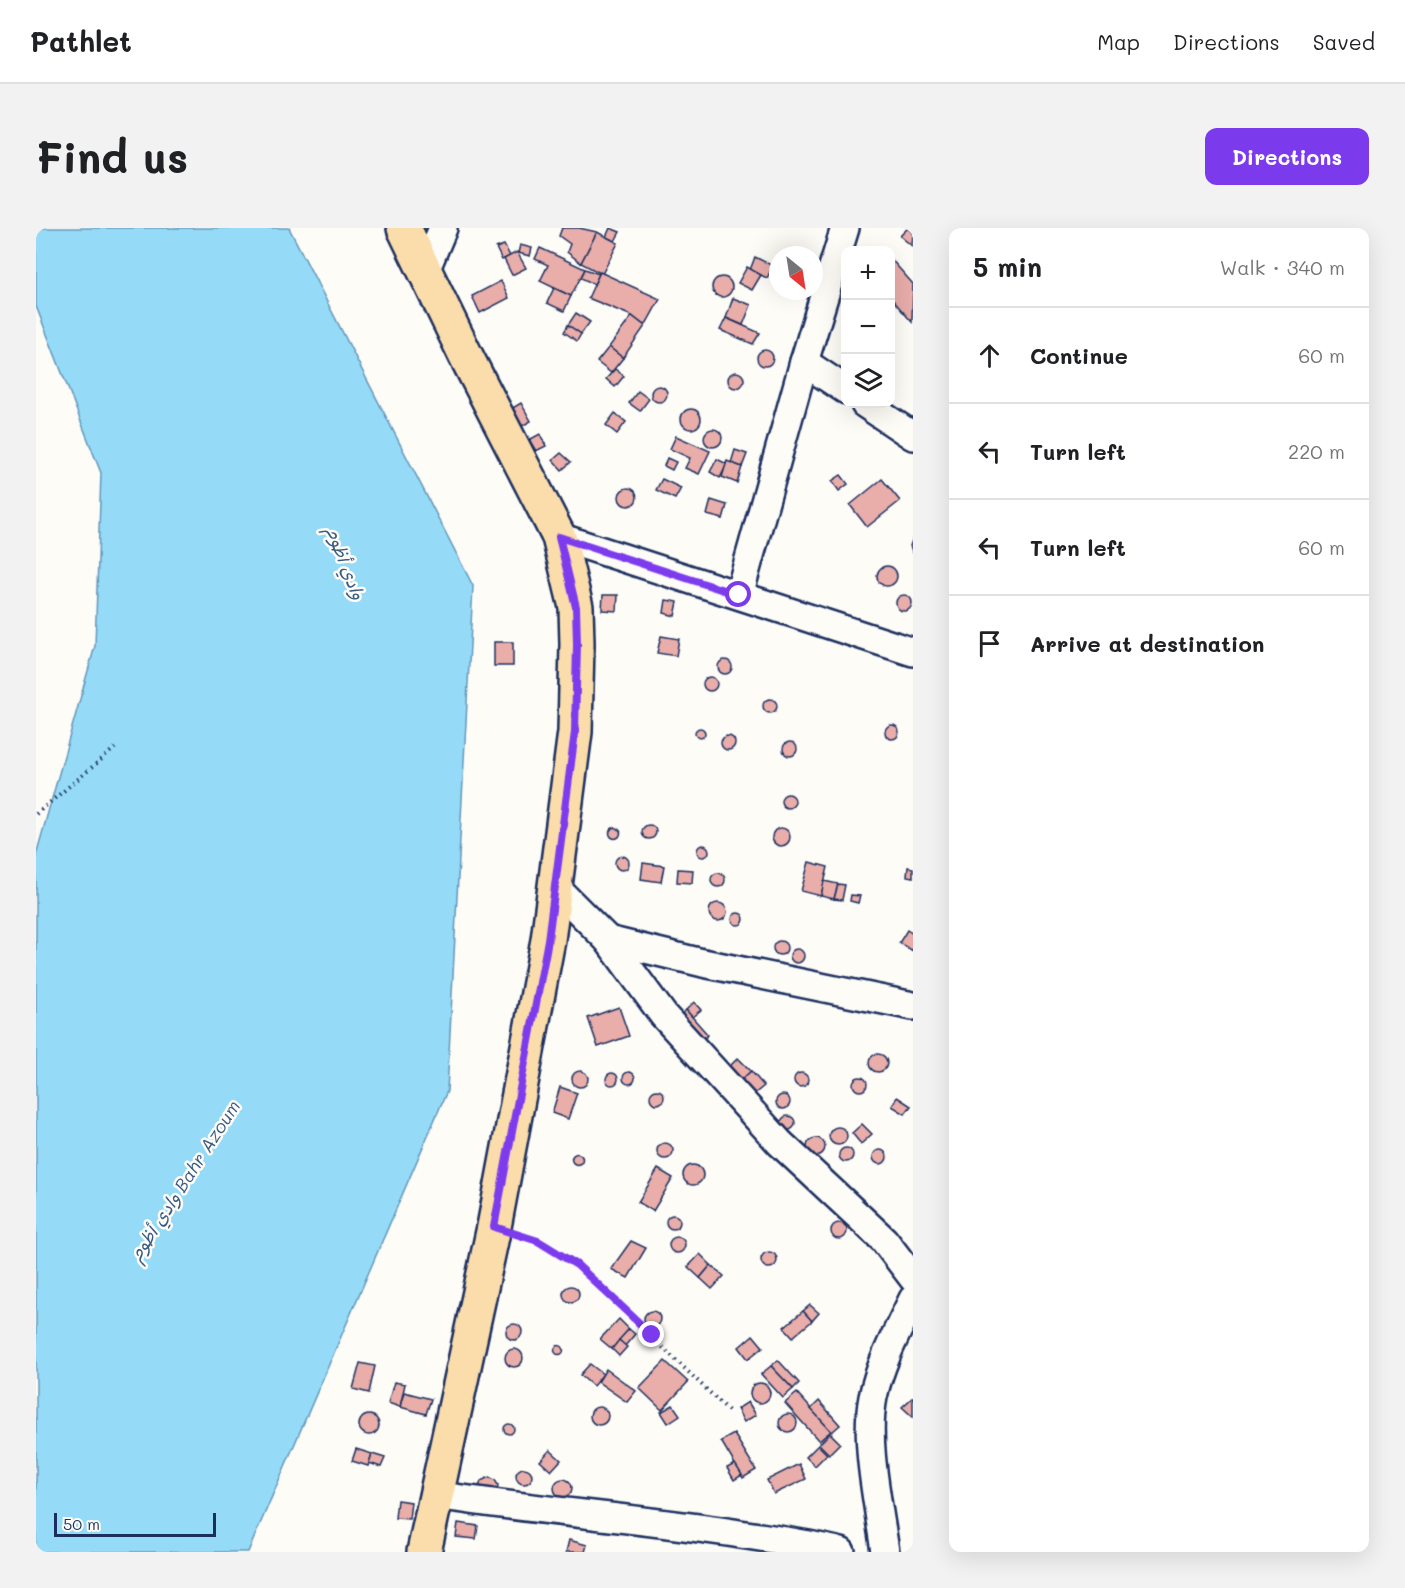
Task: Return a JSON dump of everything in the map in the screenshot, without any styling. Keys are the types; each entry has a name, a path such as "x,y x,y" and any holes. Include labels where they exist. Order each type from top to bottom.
{"main road":[{"path":"404,228 559,537 576,607 577,644 575,732 548,940 494,1227 424,1552"}],"street":[{"path":"425,271 443,228"},
{"path":"739,595 804,362 845,228"},
{"path":"804,362 841,387"},
{"path":"871,408 913,436"},
{"path":"559,537 913,652"},
{"path":"556,888 608,940 671,1024 780,1143 884,1240 913,1278"},
{"path":"608,940 703,963 913,1006"},
{"path":"885,1552 871,1438 873,1397 892,1341 913,1299"},
{"path":"435,1495 660,1522 813,1545 842,1552"}],"path":[{"path":"36,814 115,748"},
{"path":"494,1227 538,1241 577,1265 729,1411"}],"water":[{"path":"36,228 289,228 473,586 447,1091 248,1552 36,1552 36,855 95,646 101,473 36,306"}],"building":[{"path":"562,228 579,228 597,232 581,263 567,252 570,244 559,236"},
{"path":"610,228 620,232 615,241 606,237"},
{"path":"908,228 913,232 912,246 900,236"},
{"path":"597,232 618,243 602,274 581,263"},
{"path":"504,245 510,256 502,260 496,248"},
{"path":"520,245 532,248 530,256 518,253"},
{"path":"540,248 585,269 571,296 540,281 548,265 535,259"},
{"path":"517,252 526,268 512,275 504,259"},
{"path":"755,257 769,264 767,278 750,270"},
{"path":"895,264 913,284 912,322 895,303"},
{"path":"747,267 761,275 752,290 738,283"},
{"path":"585,269 599,274 594,284 581,278"},
{"path":"600,272 660,299 645,326 632,316 588,298"},
{"path":"722,277 729,280 732,287 729,294 722,297 715,294 712,287 715,280"},
{"path":"501,281 509,298 480,313 472,296"},
{"path":"554,288 571,296 564,311 547,303"},
{"path":"733,298 751,305 743,325 726,318"},
{"path":"576,313 590,322 581,334 568,325"},
{"path":"632,316 645,326 623,358 609,347"},
{"path":"726,318 760,333 753,344 720,330"},
{"path":"568,325 581,334 577,341 564,332"},
{"path":"609,347 623,358 611,373 597,362"},
{"path":"765,350 771,352 773,358 771,364 765,366 759,364 757,358 759,352"},
{"path":"615,369 624,376 615,387 606,379"},
{"path":"736,372 744,380 736,388 728,380"},
{"path":"656,386 662,386 667,394 665,400 656,402 651,397 651,391"},
{"path":"638,391 649,399 640,411 629,403"},
{"path":"521,403 531,421 522,426 511,409"},
{"path":"691,409 698,412 701,419 698,426 691,429 684,426 681,419 684,412"},
{"path":"615,413 626,422 617,434 606,425"},
{"path":"713,429 719,432 722,438 719,444 713,447 707,444 704,438 707,432"},
{"path":"540,434 546,446 536,451 529,440"},
{"path":"676,436 710,451 699,474 685,468 690,458 670,449"},
{"path":"735,450 747,454 742,467 731,463"},
{"path":"561,453 571,462 562,470 553,460"},
{"path":"667,458 676,462 672,470 664,466"},
{"path":"717,459 727,464 720,478 710,472"},
{"path":"727,461 742,467 737,483 722,477"},
{"path":"841,475 848,484 839,491 832,481"},
{"path":"662,479 681,488 675,499 656,490"},
{"path":"882,479 900,501 867,527 850,505"},
{"path":"624,488 632,488 637,493 635,504 624,506 619,501 619,493"},
{"path":"711,500 727,505 723,519 707,515"},
{"path":"887,566 894,569 897,576 894,583 887,586 880,583 877,576 880,569"},
{"path":"603,595 618,595 617,611 602,610"},
{"path":"904,595 912,603 904,611 896,603"},
{"path":"666,600 678,602 675,616 664,613"},
{"path":"661,636 679,639 676,656 657,653"},
{"path":"494,642 513,642 513,666 494,666"},
{"path":"722,660 728,660 732,667 728,674 722,674 718,670 718,664"},
{"path":"710,677 715,679 717,684 715,689 710,691 705,689 703,684 705,679"},
{"path":"770,699 775,701 777,706 775,711 770,713 765,711 763,706 765,701"},
{"path":"889,725 895,725 899,732 895,739 889,739 885,735 885,729"},
{"path":"700,728 705,733 700,738 695,733"},
{"path":"725,736 731,736 735,743 731,750 725,750 721,746 721,740"},
{"path":"790,742 795,744 797,749 795,754 790,756 785,754 783,749 785,744"},
{"path":"785,794 791,794 795,801 791,808 785,808 781,804 781,798"},
{"path":"646,825 652,825 656,832 652,839 646,839 642,835 642,829"},
{"path":"615,828 619,829 619,837 615,838 611,837 610,833 611,829"},
{"path":"777,828 785,828 790,833 788,844 777,846 772,841 772,833"},
{"path":"703,845 709,851 703,857 697,851"},
{"path":"619,856 625,856 629,863 625,870 619,870 615,866 615,860"},
{"path":"809,862 828,867 821,896 801,891"},
{"path":"643,863 664,866 661,882 641,879"},
{"path":"908,867 913,868 913,877 907,876"},
{"path":"678,869 693,870 692,883 677,882"},
{"path":"718,873 723,875 725,880 723,885 718,887 713,885 711,880 713,875"},
{"path":"824,881 838,884 834,899 821,896"},
{"path":"838,884 845,885 842,900 834,899"},
{"path":"851,895 860,896 858,903 850,901"},
{"path":"718,903 724,906 727,912 724,918 718,921 712,918 709,912 712,906"},
{"path":"738,913 744,919 738,925 732,919"},
{"path":"907,930 913,934 913,951 899,943"},
{"path":"780,941 785,943 787,948 785,953 780,955 775,953 773,948 775,943"},
{"path":"797,949 802,951 804,956 802,961 797,963 792,961 790,956 792,951"},
{"path":"694,1002 701,1010 692,1017 686,1010"},
{"path":"619,1007 629,1036 598,1047 588,1018"},
{"path":"686,1010 708,1035 696,1045 674,1020"},
{"path":"874,1054 882,1054 887,1059 885,1070 874,1072 869,1067 869,1059"},
{"path":"738,1058 751,1071 739,1082 727,1069"},
{"path":"577,1071 583,1071 588,1079 586,1085 577,1087 572,1082 572,1076"},
{"path":"751,1071 764,1086 753,1095 739,1082"},
{"path":"631,1072 634,1073 634,1083 627,1084 624,1083 623,1076 624,1073"},
{"path":"614,1073 618,1079 614,1085 610,1085 606,1077"},
{"path":"798,1073 804,1073 808,1080 804,1087 798,1087 794,1083 794,1077"},
{"path":"857,1077 863,1077 867,1084 863,1091 857,1091 853,1087 853,1081"},
{"path":"560,1087 577,1093 568,1119 552,1113"},
{"path":"654,1090 660,1090 664,1097 660,1104 654,1104 650,1100 650,1094"},
{"path":"780,1095 786,1095 790,1102 786,1109 780,1109 776,1105 776,1099"},
{"path":"897,1097 911,1106 905,1114 892,1106"},
{"path":"785,1116 791,1116 795,1123 791,1130 785,1130 781,1126 781,1120"},
{"path":"862,1124 872,1134 861,1144 852,1133"},
{"path":"838,1127 844,1130 847,1136 844,1142 838,1145 832,1142 829,1136 832,1130"},
{"path":"816,1138 822,1141 825,1147 822,1153 816,1156 810,1153 807,1147 810,1141"},
{"path":"662,1143 668,1143 673,1151 671,1157 662,1159 657,1154 657,1148"},
{"path":"846,1148 851,1150 853,1155 851,1160 846,1162 841,1160 839,1155 841,1150"},
{"path":"877,1150 883,1150 887,1157 883,1164 877,1164 873,1160 873,1154"},
{"path":"577,1154 581,1155 581,1163 577,1164 573,1163 572,1159 573,1155"},
{"path":"693,1165 700,1168 703,1175 700,1182 693,1185 686,1182 683,1175 686,1168"},
{"path":"658,1169 673,1178 653,1211 638,1202"},
{"path":"673,1215 678,1217 680,1222 678,1227 673,1229 668,1227 666,1222 668,1217"},
{"path":"839,1223 845,1225 847,1231 845,1237 839,1239 833,1237 831,1231 833,1225"},
{"path":"677,1237 685,1245 677,1253 669,1245"},
{"path":"631,1241 646,1248 628,1278 611,1269"},
{"path":"769,1252 775,1254 777,1260 775,1266 769,1268 763,1266 761,1260 763,1254"},
{"path":"700,1254 711,1265 700,1278 688,1267"},
{"path":"711,1265 724,1276 712,1289 700,1278"},
{"path":"568,1286 574,1286 579,1294 577,1300 568,1302 563,1297 563,1291"},
{"path":"810,1305 819,1313 812,1321 803,1311"},
{"path":"652,1311 658,1313 660,1319 658,1325 652,1327 646,1325 644,1319 646,1313"},
{"path":"803,1311 812,1321 793,1337 784,1327"},
{"path":"619,1319 629,1329 612,1349 600,1339"},
{"path":"511,1324 517,1324 522,1332 520,1338 511,1340 506,1335 506,1329"},
{"path":"629,1329 635,1334 625,1346 619,1340"},
{"path":"753,1335 763,1347 748,1359 739,1347"},
{"path":"619,1340 627,1347 619,1356 612,1349"},
{"path":"559,1345 564,1350 559,1355 554,1350"},
{"path":"514,1349 520,1352 523,1358 520,1364 514,1367 508,1364 505,1358 508,1352"},
{"path":"778,1360 799,1383 793,1389 771,1366"},
{"path":"665,1361 688,1382 662,1410 639,1388"},
{"path":"360,1363 375,1366 369,1393 353,1389"},
{"path":"590,1364 603,1374 593,1386 580,1375"},
{"path":"771,1366 793,1389 783,1398 761,1374"},
{"path":"606,1369 636,1391 627,1402 598,1382"},
{"path":"394,1382 405,1384 400,1407 388,1403"},
{"path":"760,1383 767,1386 770,1393 767,1400 760,1403 753,1400 750,1393 753,1386"},
{"path":"404,1392 431,1399 426,1414 400,1407"},
{"path":"797,1393 831,1431 819,1441 785,1403"},
{"path":"913,1397 913,1417 902,1407"},
{"path":"819,1401 840,1425 832,1432 811,1409"},
{"path":"748,1402 756,1415 744,1422 737,1409"},
{"path":"673,1405 680,1415 668,1423 661,1412"},
{"path":"599,1407 605,1410 608,1416 605,1422 599,1425 593,1422 590,1416 593,1410"},
{"path":"788,1414 794,1417 797,1423 794,1429 788,1432 782,1429 779,1423 782,1417"},
{"path":"369,1415 376,1418 379,1425 376,1432 369,1435 362,1432 359,1425 362,1418"},
{"path":"509,1424 513,1425 513,1433 509,1434 505,1433 504,1429 505,1425"},
{"path":"830,1433 840,1443 829,1454 819,1444"},
{"path":"734,1434 756,1470 743,1478 721,1441"},
{"path":"818,1445 827,1454 815,1466 806,1457"},
{"path":"356,1449 372,1454 368,1466 352,1461"},
{"path":"550,1450 561,1460 551,1471 540,1461"},
{"path":"372,1454 385,1458 381,1467 369,1463"},
{"path":"735,1464 742,1475 734,1480 727,1468"},
{"path":"799,1464 806,1479 774,1494 767,1480"},
{"path":"521,1468 527,1468 532,1476 530,1482 521,1484 516,1479 516,1473"},
{"path":"489,1477 498,1485 497,1491 481,1493 479,1487 481,1481"},
{"path":"559,1479 567,1479 572,1484 570,1495 559,1497 554,1492 554,1484"},
{"path":"397,1500 411,1502 409,1519 395,1518"},
{"path":"458,1523 478,1526 476,1539 456,1537"},
{"path":"569,1540 587,1545 585,1552 566,1552"}],"route":[{"path":"652,1335 577,1265 538,1241 494,1227 548,940 575,732 576,607 559,537 739,595"}],"water label":[{"name":"وادي أظوم","path":"345,563"},
{"name":"وادي أظوم Bahr Azoum","path":"185,1181"}]}
